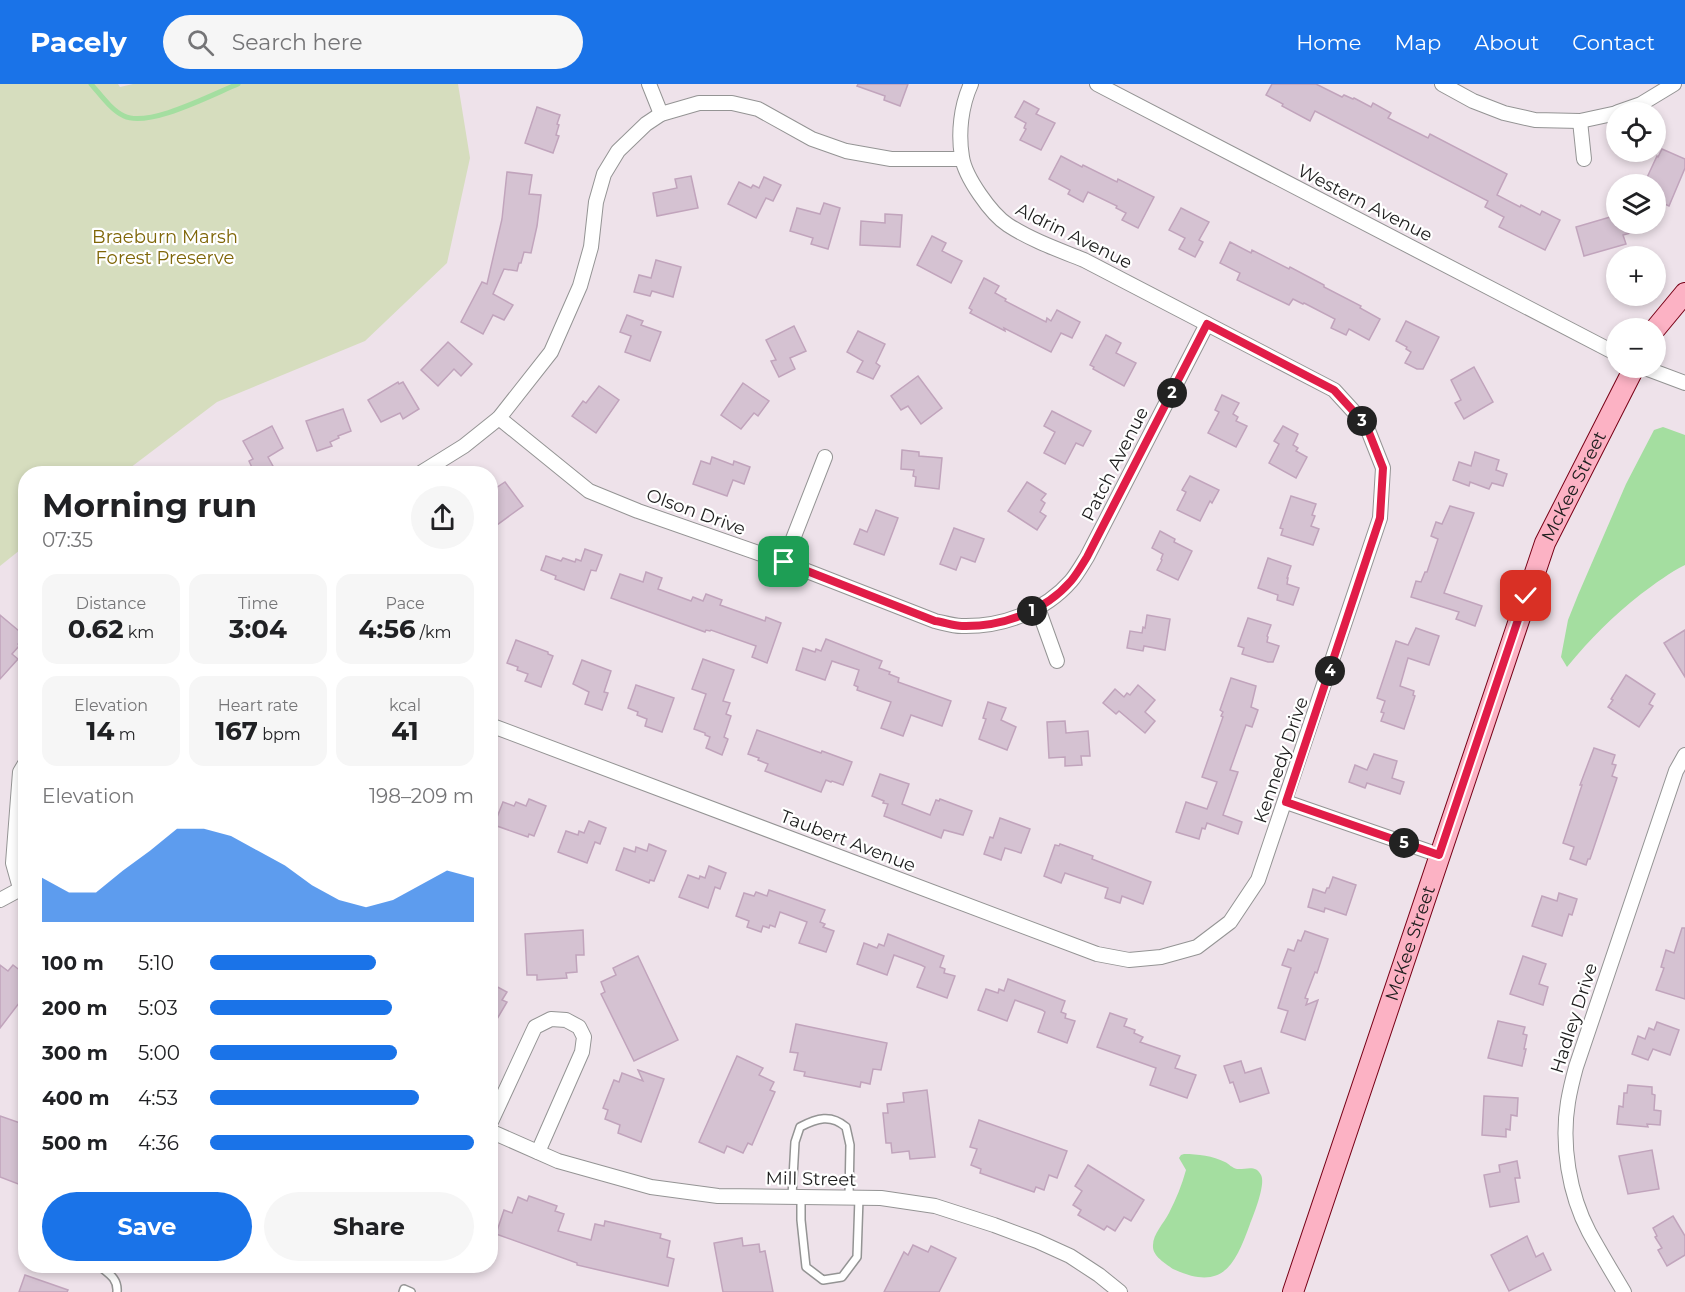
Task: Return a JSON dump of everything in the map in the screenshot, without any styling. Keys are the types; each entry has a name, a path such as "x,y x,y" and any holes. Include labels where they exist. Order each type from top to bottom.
{"street":[{"path":"649,84 662,114"},
{"path":"432,466 464,446 499,418 551,352 580,286 591,247 596,202 604,174 618,151 646,124 662,114 699,103 732,103 758,109 812,139 846,151 891,159 962,159 961,123 964,100 971,84"},
{"name":"Western Avenue","path":"1097,84 1606,348"},
{"path":"1442,84 1473,101 1504,113 1535,120 1580,121 1606,115"},
{"path":"1644,102 1674,84"},
{"path":"1580,121 1584,159"},
{"name":"Aldrin Avenue","path":"962,159 975,188 990,210 1007,225 1051,247 1084,260 1334,390 1366,425"},
{"path":"1664,318 1685,293"},
{"name":"Patch Avenue","path":"1038,608 1057,595 1072,580 1087,557 1207,324"},
{"path":"1666,376 1685,383"},
{"name":"McKee Street","path":"1293,1292 1545,543 1629,378"},
{"name":"Olson Drive","path":"499,418 589,491 638,511 784,562 935,621 960,626 985,625 1012,620 1038,608"},
{"name":"Kennedy Drive","path":"1197,947 1230,922 1258,880 1380,518 1383,468 1366,425"},
{"path":"784,562 825,457"},
{"path":"1038,608 1057,661"},
{"name":"Taubert Avenue","path":"498,728 1098,954 1129,960 1161,957 1197,947"},
{"name":"Hadley Drive","path":"1623,1292 1588,1230 1577,1203 1569,1172 1565,1140 1567,1103 1576,1066 1676,771 1685,755"},
{"path":"18,798 13,863 18,875"},
{"path":"1286,802 1439,855"},
{"path":"0,900 18,890"},
{"path":"498,1107 535,1027 551,1019 566,1020 579,1027 584,1037 582,1052 538,1152"},
{"name":"Mill Street","path":"498,1134 558,1161 651,1187 718,1196 880,1198 935,1206 994,1225 1070,1256 1120,1292"}],"lane":[{"path":"814,1120 839,1121 846,1127 850,1145 857,1257 842,1277 823,1280 806,1267 797,1196 795,1142 800,1127 814,1120"},
{"path":"109,1273 117,1282 117,1292"},
{"path":"403,1292 404,1290 411,1292"}],"green space":[{"name":"Braeburn Marsh Forest Preserve","path":"0,84 118,84 120,87 133,84 458,84 470,158 447,263 365,341 217,402 133,466 18,466 18,552 0,566"}],"shaded area":[{"path":"1663,427 1685,435 1685,565 1657,582 1621,611 1593,637 1567,667 1561,657 1568,620 1578,595 1626,484 1654,430"},
{"path":"1184,1154 1216,1158 1234,1168 1253,1169 1261,1175 1261,1192 1257,1206 1239,1252 1225,1270 1215,1276 1190,1275 1173,1269 1160,1259 1153,1249 1153,1241 1183,1181 1186,1170 1179,1158"}],"building":[{"path":"858,84 908,84 900,106 884,100 885,96 857,86"},
{"path":"1272,84 1316,84 1342,97 1344,95 1354,98 1371,107 1373,103 1391,113 1388,118 1428,138 1430,134 1507,174 1497,195 1540,215 1542,211 1560,220 1545,250 1499,227 1504,217 1485,207 1488,201 1315,111 1310,121 1282,106 1283,104 1266,95"},
{"path":"1024,101 1039,109 1036,114 1055,123 1041,150 1020,140 1026,129 1024,128 1026,123 1015,117"},
{"path":"537,107 560,115 556,135 559,136 553,153 525,143"},
{"path":"1666,151 1685,159 1685,168 1669,206 1666,205 1666,174 1649,174 1654,162 1666,162"},
{"path":"1061,156 1117,182 1118,179 1154,197 1138,228 1122,220 1126,213 1116,208 1117,206 1088,192 1083,202 1068,194 1070,190 1049,179"},
{"path":"507,172 532,175 529,194 541,195 537,226 531,253 524,252 517,271 504,269 493,294 513,305 504,320 493,315 483,334 461,322 482,282 487,284 502,219"},
{"path":"691,176 698,208 657,216 653,193 677,188 675,179"},
{"path":"764,177 781,185 773,201 766,198 756,218 728,204 739,182 751,188 753,185 759,188"},
{"path":"824,203 840,208 828,249 811,244 813,238 790,231 797,208 820,214"},
{"path":"1181,208 1209,222 1199,240 1203,242 1195,257 1179,249 1185,238 1169,230"},
{"path":"885,214 902,215 900,247 860,245 861,221 885,223"},
{"path":"1606,218 1606,234 1627,234 1623,235 1626,244 1606,246 1606,250 1584,256 1576,227"},
{"path":"932,236 946,243 942,251 962,261 951,283 917,265"},
{"path":"1230,242 1251,253 1252,250 1289,269 1290,267 1380,319 1369,340 1349,329 1346,335 1331,328 1335,319 1304,303 1293,299 1289,305 1237,280 1240,273 1220,263"},
{"path":"656,260 681,267 673,297 652,291 650,296 634,292 639,275 651,278"},
{"path":"984,278 999,286 995,293 1006,299 1005,301 1046,322 1047,318 1051,321 1057,310 1080,322 1072,338 1061,333 1051,352 970,313 972,310 969,308"},
{"path":"627,315 643,321 641,325 661,332 650,361 625,352 631,336 620,332"},
{"path":"1406,321 1439,337 1423,369 1417,369 1405,363 1411,352 1396,341"},
{"path":"794,326 806,351 790,358 795,369 779,377 771,361 776,360 766,340"},
{"path":"858,331 885,344 876,363 880,366 873,379 857,372 863,361 847,352"},
{"path":"1106,335 1121,343 1116,353 1136,363 1124,386 1093,369 1094,367 1090,365"},
{"path":"448,342 472,364 461,376 454,369 438,386 421,370"},
{"path":"1474,367 1493,402 1464,419 1455,403 1461,400 1451,380"},
{"path":"918,376 942,408 921,424 908,406 901,410 891,396"},
{"path":"398,382 399,384 403,382 419,409 403,419 400,413 381,422 368,400"},
{"path":"743,383 769,401 758,416 754,413 741,429 721,415"},
{"path":"599,386 619,400 596,433 572,416 583,401 586,403"},
{"path":"1222,395 1239,403 1233,414 1238,417 1236,421 1247,426 1236,447 1208,433 1219,412 1215,410"},
{"path":"343,409 351,431 330,442 332,446 317,451 306,421"},
{"path":"1052,411 1091,431 1083,446 1076,443 1065,464 1044,453 1055,432 1044,426"},
{"path":"272,426 283,448 268,457 273,466 251,466 249,461 253,459 243,441"},
{"path":"1283,426 1298,434 1293,445 1298,448 1296,451 1307,457 1296,478 1269,463 1279,444 1274,441"},
{"path":"902,450 919,452 919,456 942,458 939,489 915,486 914,470 901,469"},
{"path":"1475,452 1499,460 1496,470 1507,474 1503,486 1492,483 1489,489 1470,482 1469,486 1453,480 1459,462 1471,466"},
{"path":"712,457 733,465 734,461 750,467 744,484 733,480 727,496 693,484 701,461 710,464"},
{"path":"1190,476 1219,490 1212,503 1210,501 1200,521 1177,510 1186,492 1182,490"},
{"path":"505,482 523,506 498,524 498,487"},
{"path":"1027,482 1046,494 1041,500 1045,503 1040,512 1046,516 1037,530 1008,511"},
{"path":"1291,496 1316,504 1311,526 1319,529 1313,545 1281,535 1283,529 1280,528"},
{"path":"1450,506 1474,513 1444,593 1482,606 1475,626 1456,619 1459,612 1411,597 1416,581 1421,582 1427,572 1438,539 1431,536 1436,522 1442,524"},
{"path":"876,510 898,518 884,555 854,544 860,529 867,532"},
{"path":"954,528 984,539 975,562 961,557 956,570 940,564"},
{"path":"1160,531 1175,539 1174,542 1192,551 1178,580 1157,570 1163,554 1152,548"},
{"path":"585,549 602,555 596,571 591,570 584,590 555,579 556,576 541,570 546,556 561,561 563,558 575,562 576,559 581,561"},
{"path":"1268,558 1291,566 1287,584 1299,588 1293,605 1277,600 1278,595 1258,588"},
{"path":"646,572 662,578 658,589 691,601 693,597 703,601 706,594 722,600 720,605 765,621 766,617 781,623 767,663 752,657 756,646 711,630 705,632 611,598 620,574 643,582"},
{"path":"0,615 18,630 18,647 12,654 18,659 0,679"},
{"path":"1147,615 1170,619 1165,650 1144,646 1143,651 1127,648 1130,631 1142,633"},
{"path":"1248,618 1271,625 1267,642 1279,646 1273,662 1242,654 1244,648 1238,646"},
{"path":"1416,628 1439,636 1429,665 1408,658 1400,686 1414,691 1415,696 1404,729 1381,721 1385,701 1377,698 1396,641 1408,645"},
{"path":"1685,630 1685,677 1664,643"},
{"path":"826,639 882,661 879,668 899,678 898,682 951,701 942,726 911,715 903,736 881,728 891,702 857,690 858,687 854,685 859,670 832,661 825,680 796,670 803,648 815,652 816,649 821,651"},
{"path":"516,640 553,656 541,687 525,681 528,674 507,663"},
{"path":"703,659 734,670 723,701 730,703 726,714 731,716 724,737 728,739 722,755 706,748 710,737 694,729 706,694 692,689"},
{"path":"582,660 611,671 604,692 608,693 602,710 585,704 589,692 573,684"},
{"path":"1626,675 1655,694 1649,704 1653,706 1639,727 1608,707"},
{"path":"1231,678 1256,686 1251,707 1258,710 1252,727 1246,725 1230,770 1238,772 1223,815 1242,822 1238,834 1207,823 1205,829 1202,828 1199,839 1176,832 1186,802 1207,809 1217,782 1202,777 1223,717 1221,716 1223,712 1220,710"},
{"path":"636,685 674,698 662,732 645,726 647,719 628,708"},
{"path":"1138,685 1155,700 1145,712 1155,721 1145,733 1119,711 1116,714 1103,703 1115,689 1124,697 1127,693 1130,695"},
{"path":"988,702 1006,708 1001,720 1016,727 1007,750 979,739 986,719 983,718"},
{"path":"1065,721 1066,733 1088,731 1090,756 1081,756 1082,765 1065,766 1065,757 1049,758 1047,722"},
{"path":"757,730 852,762 843,785 826,780 821,792 765,771 768,764 748,754"},
{"path":"1594,748 1615,755 1612,764 1616,765 1612,776 1617,778 1586,865 1570,859 1574,847 1563,843 1582,785 1580,785"},
{"path":"1374,754 1397,761 1392,778 1404,782 1400,794 1367,783 1365,788 1349,782 1355,765 1367,770"},
{"path":"880,774 909,784 902,804 930,815 936,800 940,799 972,811 963,835 944,830 941,838 884,816 888,804 872,796"},
{"path":"529,799 546,806 534,836 529,834 528,837 498,826 498,815 503,802 514,806 516,802 526,806"},
{"path":"1000,818 1030,829 1021,853 1005,848 1001,860 984,854"},
{"path":"589,821 606,828 600,844 595,842 587,863 558,852 566,831 578,835 579,831 584,833"},
{"path":"649,844 666,851 654,881 650,880 649,883 616,870 624,848 635,852 636,847 647,851"},
{"path":"1060,844 1151,882 1143,904 1122,896 1120,903 1105,898 1108,888 1065,873 1061,883 1044,876 1055,845"},
{"path":"709,866 726,873 720,889 715,887 708,908 679,897 688,875 699,879 700,876 705,878"},
{"path":"1333,877 1356,885 1346,915 1325,908 1324,912 1308,907 1313,889 1325,893"},
{"path":"769,890 825,910 820,922 825,924 823,927 834,931 826,952 799,943 807,922 780,912 775,927 763,926 761,932 747,927 749,921 736,916 744,893 754,896 756,892 767,896"},
{"path":"1559,893 1577,899 1562,936 1532,926 1542,896 1557,901"},
{"path":"1682,928 1685,928 1685,999 1656,990 1664,968 1661,967 1666,950 1674,953"},
{"path":"583,930 584,955 576,955 577,972 566,973 567,978 537,980 537,975 527,975 525,934"},
{"path":"1305,931 1328,939 1317,973 1315,972 1305,998 1308,999 1306,1005 1318,1000 1305,1040 1281,1032 1288,1011 1278,1008 1291,968 1282,965 1288,949 1294,951"},
{"path":"888,934 944,956 940,967 945,969 944,973 955,976 947,998 917,987 925,967 921,965 894,955 887,975 857,964 864,943 877,948 879,944 884,946"},
{"path":"638,956 678,1040 634,1061 601,994 605,992 601,982 616,975 613,968"},
{"path":"1523,956 1546,964 1539,984 1548,987 1543,1005 1510,994"},
{"path":"0,965 8,971 13,965 18,969 18,1004 0,1028"},
{"path":"1008,979 1065,1001 1061,1012 1066,1014 1065,1018 1075,1021 1067,1043 1038,1032 1045,1012 1042,1010 1015,1000 1007,1021 978,1010 986,989 998,993 999,989 1004,991"},
{"path":"498,987 507,992 502,1000 507,1002 498,1017"},
{"path":"1110,1013 1127,1019 1124,1026 1135,1030 1134,1033 1143,1037 1140,1042 1180,1056 1175,1068 1196,1075 1187,1098 1150,1085 1156,1068 1097,1047"},
{"path":"1498,1021 1525,1027 1523,1034 1527,1035 1524,1049 1526,1049 1522,1066 1488,1058"},
{"path":"1657,1022 1679,1030 1670,1055 1653,1049 1648,1060 1632,1054 1638,1036 1645,1039 1649,1028 1654,1030"},
{"path":"796,1024 887,1043 881,1070 873,1069 870,1084 861,1082 860,1087 804,1076 805,1072 794,1070 798,1053 790,1052"},
{"path":"737,1056 763,1068 759,1075 774,1082 770,1090 775,1092 752,1145 748,1143 743,1153 727,1146 724,1153 699,1142"},
{"path":"1241,1061 1245,1073 1261,1068 1269,1093 1240,1102 1224,1066"},
{"path":"638,1070 664,1079 641,1142 618,1133 620,1125 605,1119 608,1110 603,1108 614,1080 619,1082 622,1073 643,1081"},
{"path":"1628,1085 1652,1087 1652,1094 1655,1095 1654,1110 1661,1111 1660,1125 1647,1124 1648,1127 1617,1124 1619,1106 1623,1107 1624,1093 1627,1093"},
{"path":"927,1090 935,1157 910,1159 909,1151 892,1153 891,1143 886,1143 883,1113 888,1113 887,1104 904,1102 903,1093"},
{"path":"1484,1096 1518,1098 1517,1116 1511,1115 1510,1130 1506,1129 1506,1137 1482,1135"},
{"path":"0,1116 18,1122 18,1184 0,1177"},
{"path":"979,1120 1067,1151 1057,1178 1049,1175 1044,1190 1036,1187 1034,1192 980,1173 981,1169 971,1165 977,1149 970,1147"},
{"path":"1652,1150 1659,1189 1628,1194 1619,1156"},
{"path":"1517,1161 1520,1178 1515,1178 1519,1202 1490,1207 1484,1175 1500,1172 1499,1165"},
{"path":"1088,1165 1144,1200 1131,1221 1124,1217 1115,1231 1107,1226 1104,1230 1078,1215 1081,1210 1073,1205 1082,1191 1075,1186"},
{"path":"529,1196 557,1206 555,1211 564,1214 558,1231 591,1240 595,1224 604,1226 605,1221 661,1234 660,1238 670,1241 667,1257 674,1259 668,1286 577,1265 577,1263 498,1235 504,1210 512,1213 518,1197 527,1201"},
{"path":"1673,1216 1685,1236 1685,1255 1667,1266 1658,1250 1662,1248 1655,1237 1657,1236 1653,1228"},
{"path":"1527,1236 1536,1257 1543,1253 1551,1270 1509,1291 1491,1255"},
{"path":"742,1238 743,1246 759,1244 760,1252 765,1251 773,1292 723,1292 714,1243"},
{"path":"913,1245 928,1252 931,1246 956,1258 939,1292 884,1292 904,1252 908,1255"},
{"path":"25,1275 68,1290 67,1292 19,1292"}],"waterway":[{"path":"91,84 115,110 124,116 135,118 164,114 238,84"}],"route":[{"path":"784,562 935,621 960,626 985,625 1012,620 1038,608 1057,595 1072,580 1087,557 1207,324 1334,390 1366,425 1383,468 1380,518 1286,802 1439,855 1526,596"}]}
